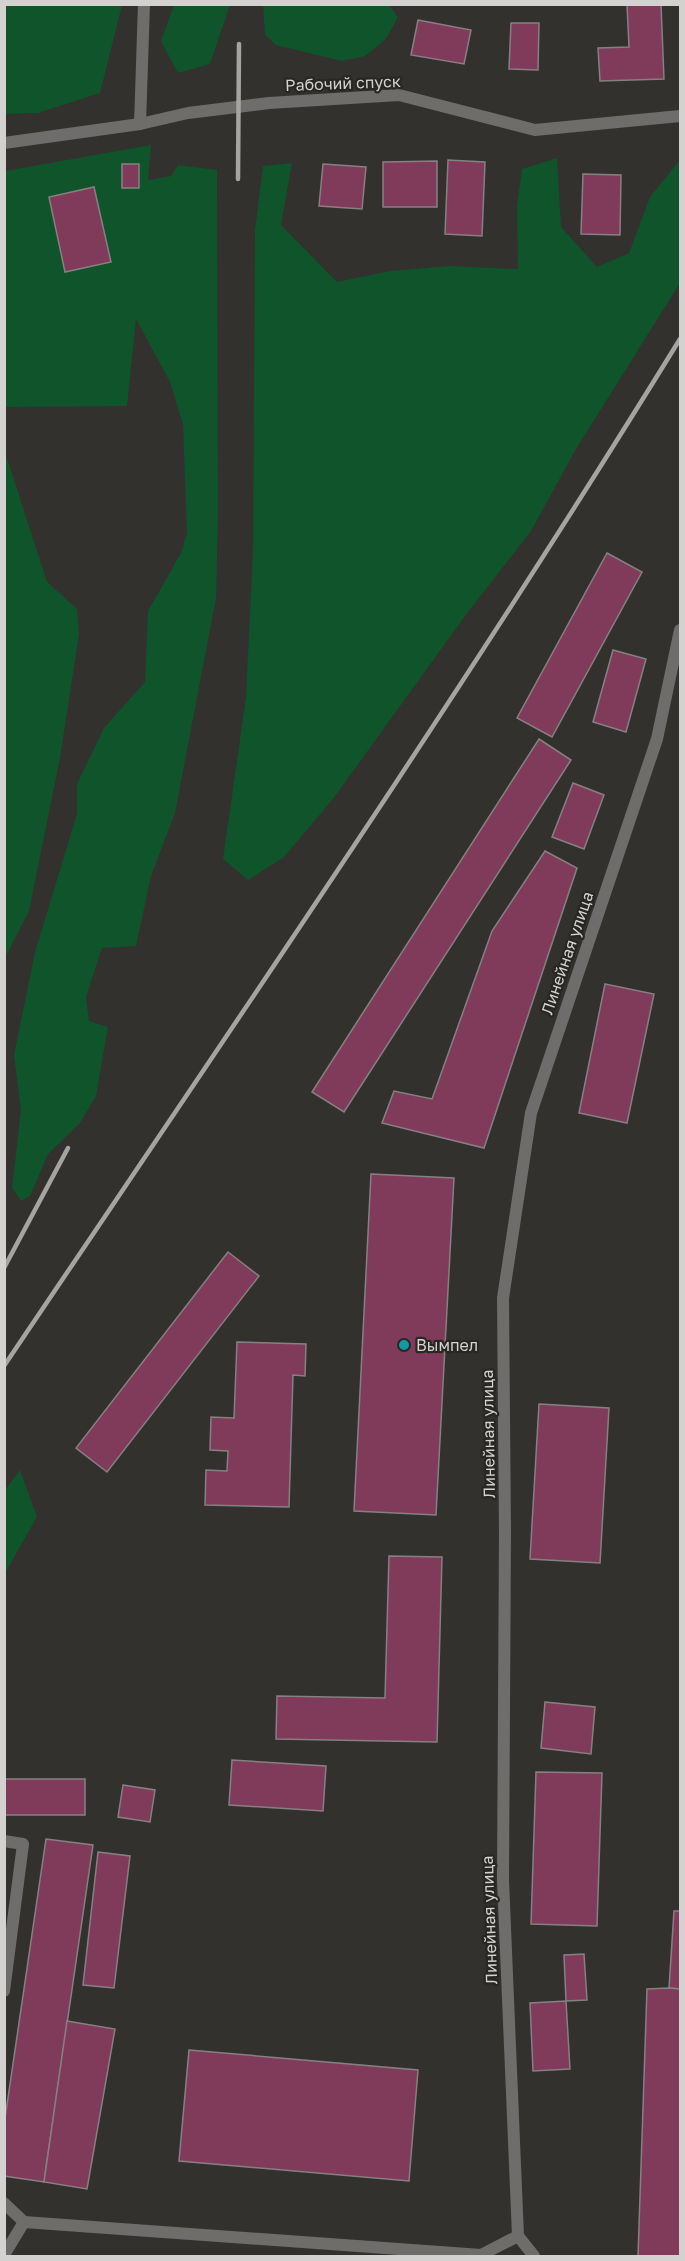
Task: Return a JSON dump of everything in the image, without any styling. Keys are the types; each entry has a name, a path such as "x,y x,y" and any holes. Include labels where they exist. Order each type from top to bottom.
{"street":[{"path":"140,124 144,4"},
{"name":"Рабочий спуск","path":"4,143 140,124 188,113 269,103 399,95 535,130 681,116"},
{"name":"Линейная улица","path":"518,2236 503,1880 505,1532 503,1298 531,1113 657,739 681,630"},
{"path":"4,1841 23,1844 4,1991"},
{"path":"4,2203 24,2222 481,2255 518,2236 534,2256"},
{"path":"4,2255 24,2222"}],"green space":[{"path":"4,5 122,5 100,93 38,113 5,114"},
{"path":"174,5 230,5 210,64 178,73 161,41"},
{"path":"263,5 389,5 398,17 386,39 365,56 342,61 276,45 265,35"},
{"path":"151,145 148,180 171,176 178,165 217,170 218,517 216,598 175,813 151,876 136,946 102,948 86,997 89,1021 108,1027 96,1096 80,1123 48,1154 30,1196 21,1201 12,1188 21,1110 14,1055 35,952 77,814 77,784 104,728 145,682 148,611 181,553 187,533 183,424 170,382 136,319 127,406 5,407 5,171"},
{"path":"557,158 561,227 597,267 629,253 650,197 680,160 680,283 576,449 531,531 465,616 333,799 284,857 248,880 223,859 246,697 253,550 255,230 263,166 292,163 281,225 337,282 390,271 449,266 518,269 517,206 522,169"},
{"path":"4,449 47,582 77,609 79,634 60,758 29,911 5,958"},
{"path":"20,1470 37,1517 5,1573 5,1490"}],"building":[{"path":"627,4 661,4 664,79 600,81 598,48 629,47"},
{"path":"418,20 471,30 464,64 411,55"},
{"path":"511,23 539,23 538,70 509,69"},
{"path":"448,160 485,162 482,236 445,234"},
{"path":"437,161 437,207 383,207 383,162"},
{"path":"122,164 139,164 139,188 122,188"},
{"path":"323,164 366,167 362,209 319,206"},
{"path":"583,174 621,175 620,235 581,234"},
{"path":"94,187 111,262 65,272 49,197"},
{"path":"607,553 642,572 552,737 517,718"},
{"path":"613,650 646,659 626,732 593,722"},
{"path":"539,739 571,760 344,1112 312,1092"},
{"path":"573,783 604,795 584,849 552,837"},
{"path":"545,851 577,868 484,1148 382,1123 394,1091 432,1099 492,931"},
{"path":"605,984 654,994 627,1123 579,1113"},
{"name":"Вымпел","path":"371,1174 454,1178 436,1515 354,1511"},
{"path":"228,1252 259,1276 107,1472 76,1448"},
{"path":"237,1342 306,1344 305,1376 293,1375 289,1507 205,1505 206,1470 227,1471 228,1451 210,1450 211,1417 234,1418"},
{"path":"539,1404 609,1408 600,1563 530,1559"},
{"path":"389,1556 442,1557 437,1742 276,1739 277,1696 385,1698"},
{"path":"545,1702 595,1707 591,1754 541,1748"},
{"path":"232,1760 326,1766 323,1811 229,1805"},
{"path":"536,1772 602,1773 597,1926 531,1924"},
{"path":"4,1779 85,1779 85,1815 4,1815"},
{"path":"123,1785 155,1790 150,1822 118,1817"},
{"path":"46,1839 93,1845 44,2182 4,2176 4,2125"},
{"path":"98,1852 130,1856 114,1988 83,1985"},
{"path":"674,1911 680,1911 680,1989 669,1988"},
{"path":"584,1954 587,2000 566,2001 564,1955"},
{"path":"647,1989 680,1989 680,2256 638,2256"},
{"path":"566,2001 570,2069 533,2071 530,2003"},
{"path":"67,2021 115,2029 87,2189 44,2182"},
{"path":"189,2050 418,2070 409,2181 179,2161"}],"railway":[{"path":"238,179 239,44"},
{"path":"4,1366 432,728 680,339"},
{"path":"4,1268 68,1148"}],"place":[{"name":"Вымпел","path":"404,1345"}]}
